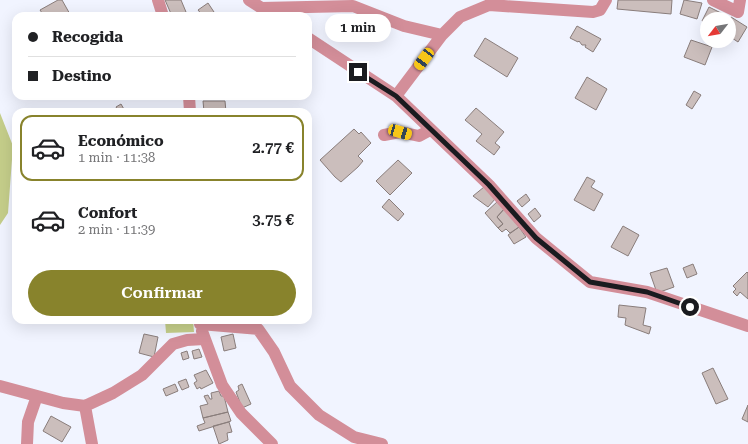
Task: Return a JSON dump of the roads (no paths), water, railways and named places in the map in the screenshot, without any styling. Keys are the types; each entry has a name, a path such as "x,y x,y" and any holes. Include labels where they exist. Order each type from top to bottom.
{"street":[{"path":"158,0 162,12"},
{"path":"249,0 268,12"},
{"path":"261,8 274,0"},
{"path":"396,96 442,35 460,17 489,5 593,12 600,10 606,0"},
{"path":"713,0 742,9"},
{"path":"261,8 353,6 404,26 442,35"},
{"path":"312,41 396,96 489,185 536,238 590,282 647,292 748,326"},
{"path":"384,135 400,132 419,136 430,130"},
{"path":"200,324 204,339 222,385 240,413 272,444"},
{"path":"219,324 258,328 274,352 290,386 318,415 354,437 382,444"},
{"path":"0,386 64,403 85,406 113,393 142,375 173,344 187,340 204,339"},
{"path":"27,444 28,422 37,396"},
{"path":"85,406 92,444"}]}
